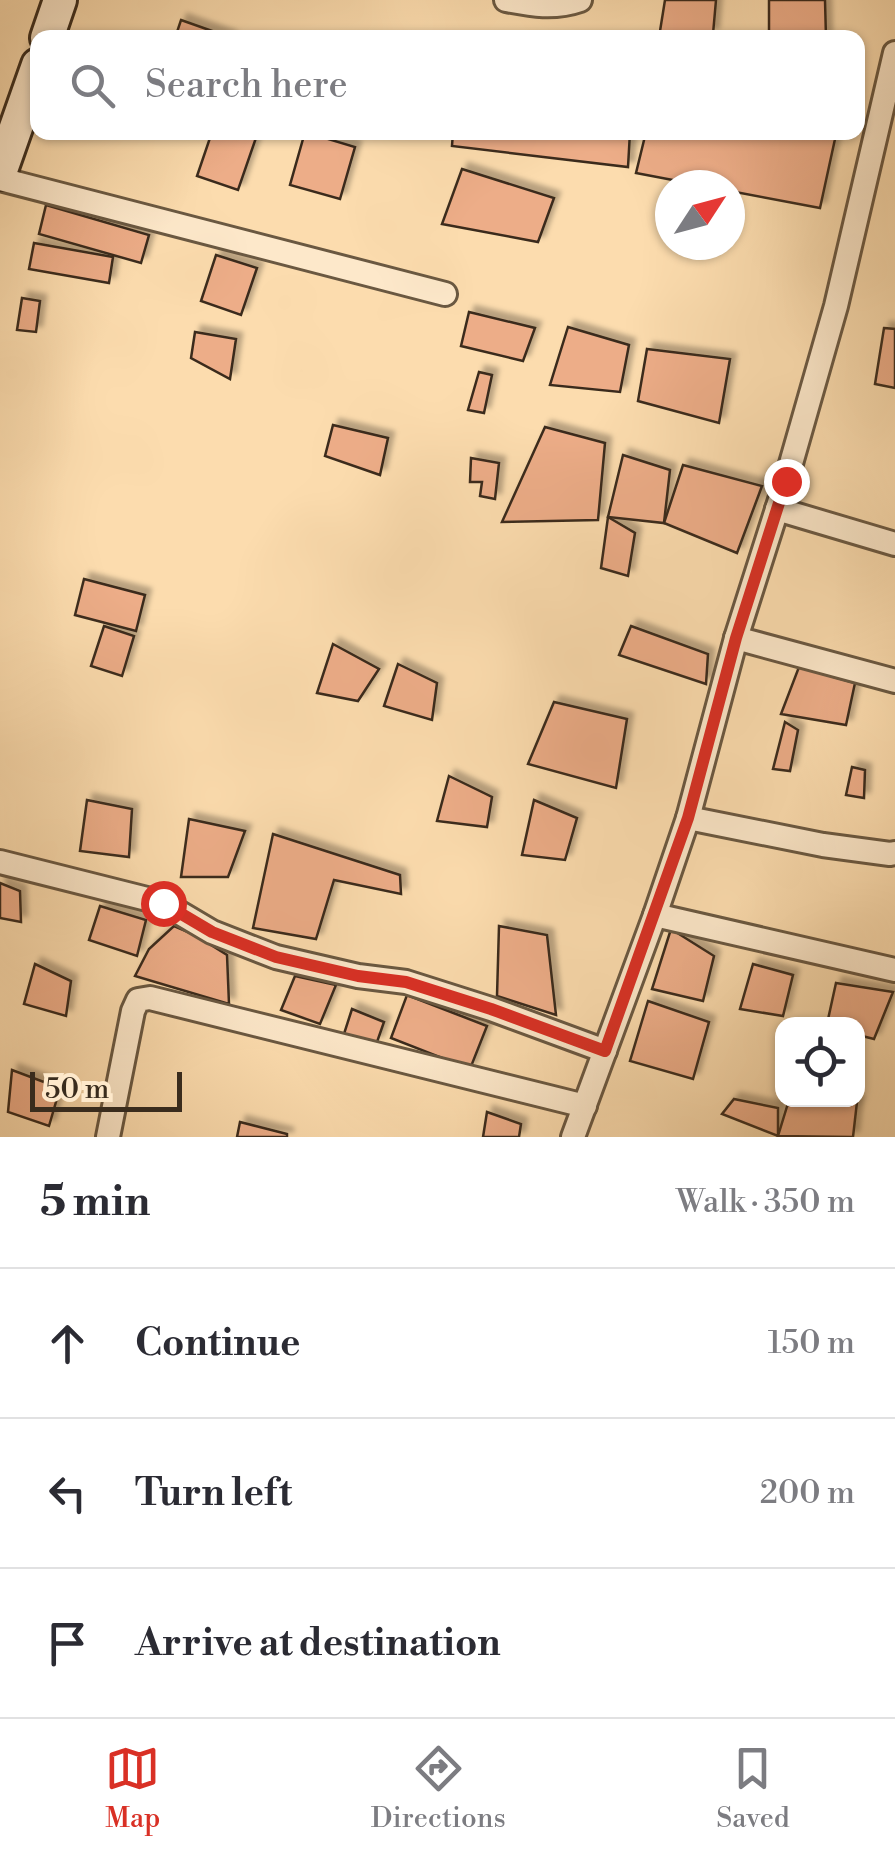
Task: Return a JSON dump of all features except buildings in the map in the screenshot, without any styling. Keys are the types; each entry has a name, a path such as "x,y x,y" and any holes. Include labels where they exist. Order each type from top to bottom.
{"street":[{"path":"50,30 60,0"},
{"path":"506,0 540,6 564,6 580,0"},
{"path":"573,1137 688,818 736,638 778,509 836,306 895,53"},
{"path":"30,89 0,176 445,294"},
{"path":"778,509 895,544"},
{"path":"736,638 895,681"},
{"path":"688,818 823,844 895,853"},
{"path":"0,862 163,903 212,932 276,957 358,976 406,982 605,1051"},
{"path":"655,915 895,970"},
{"path":"108,1137 133,1011 138,1000 150,998 584,1106"}],"route":[{"path":"163,903 212,932 276,957 358,976 406,982 605,1051 688,818 736,638 786,481"}]}
